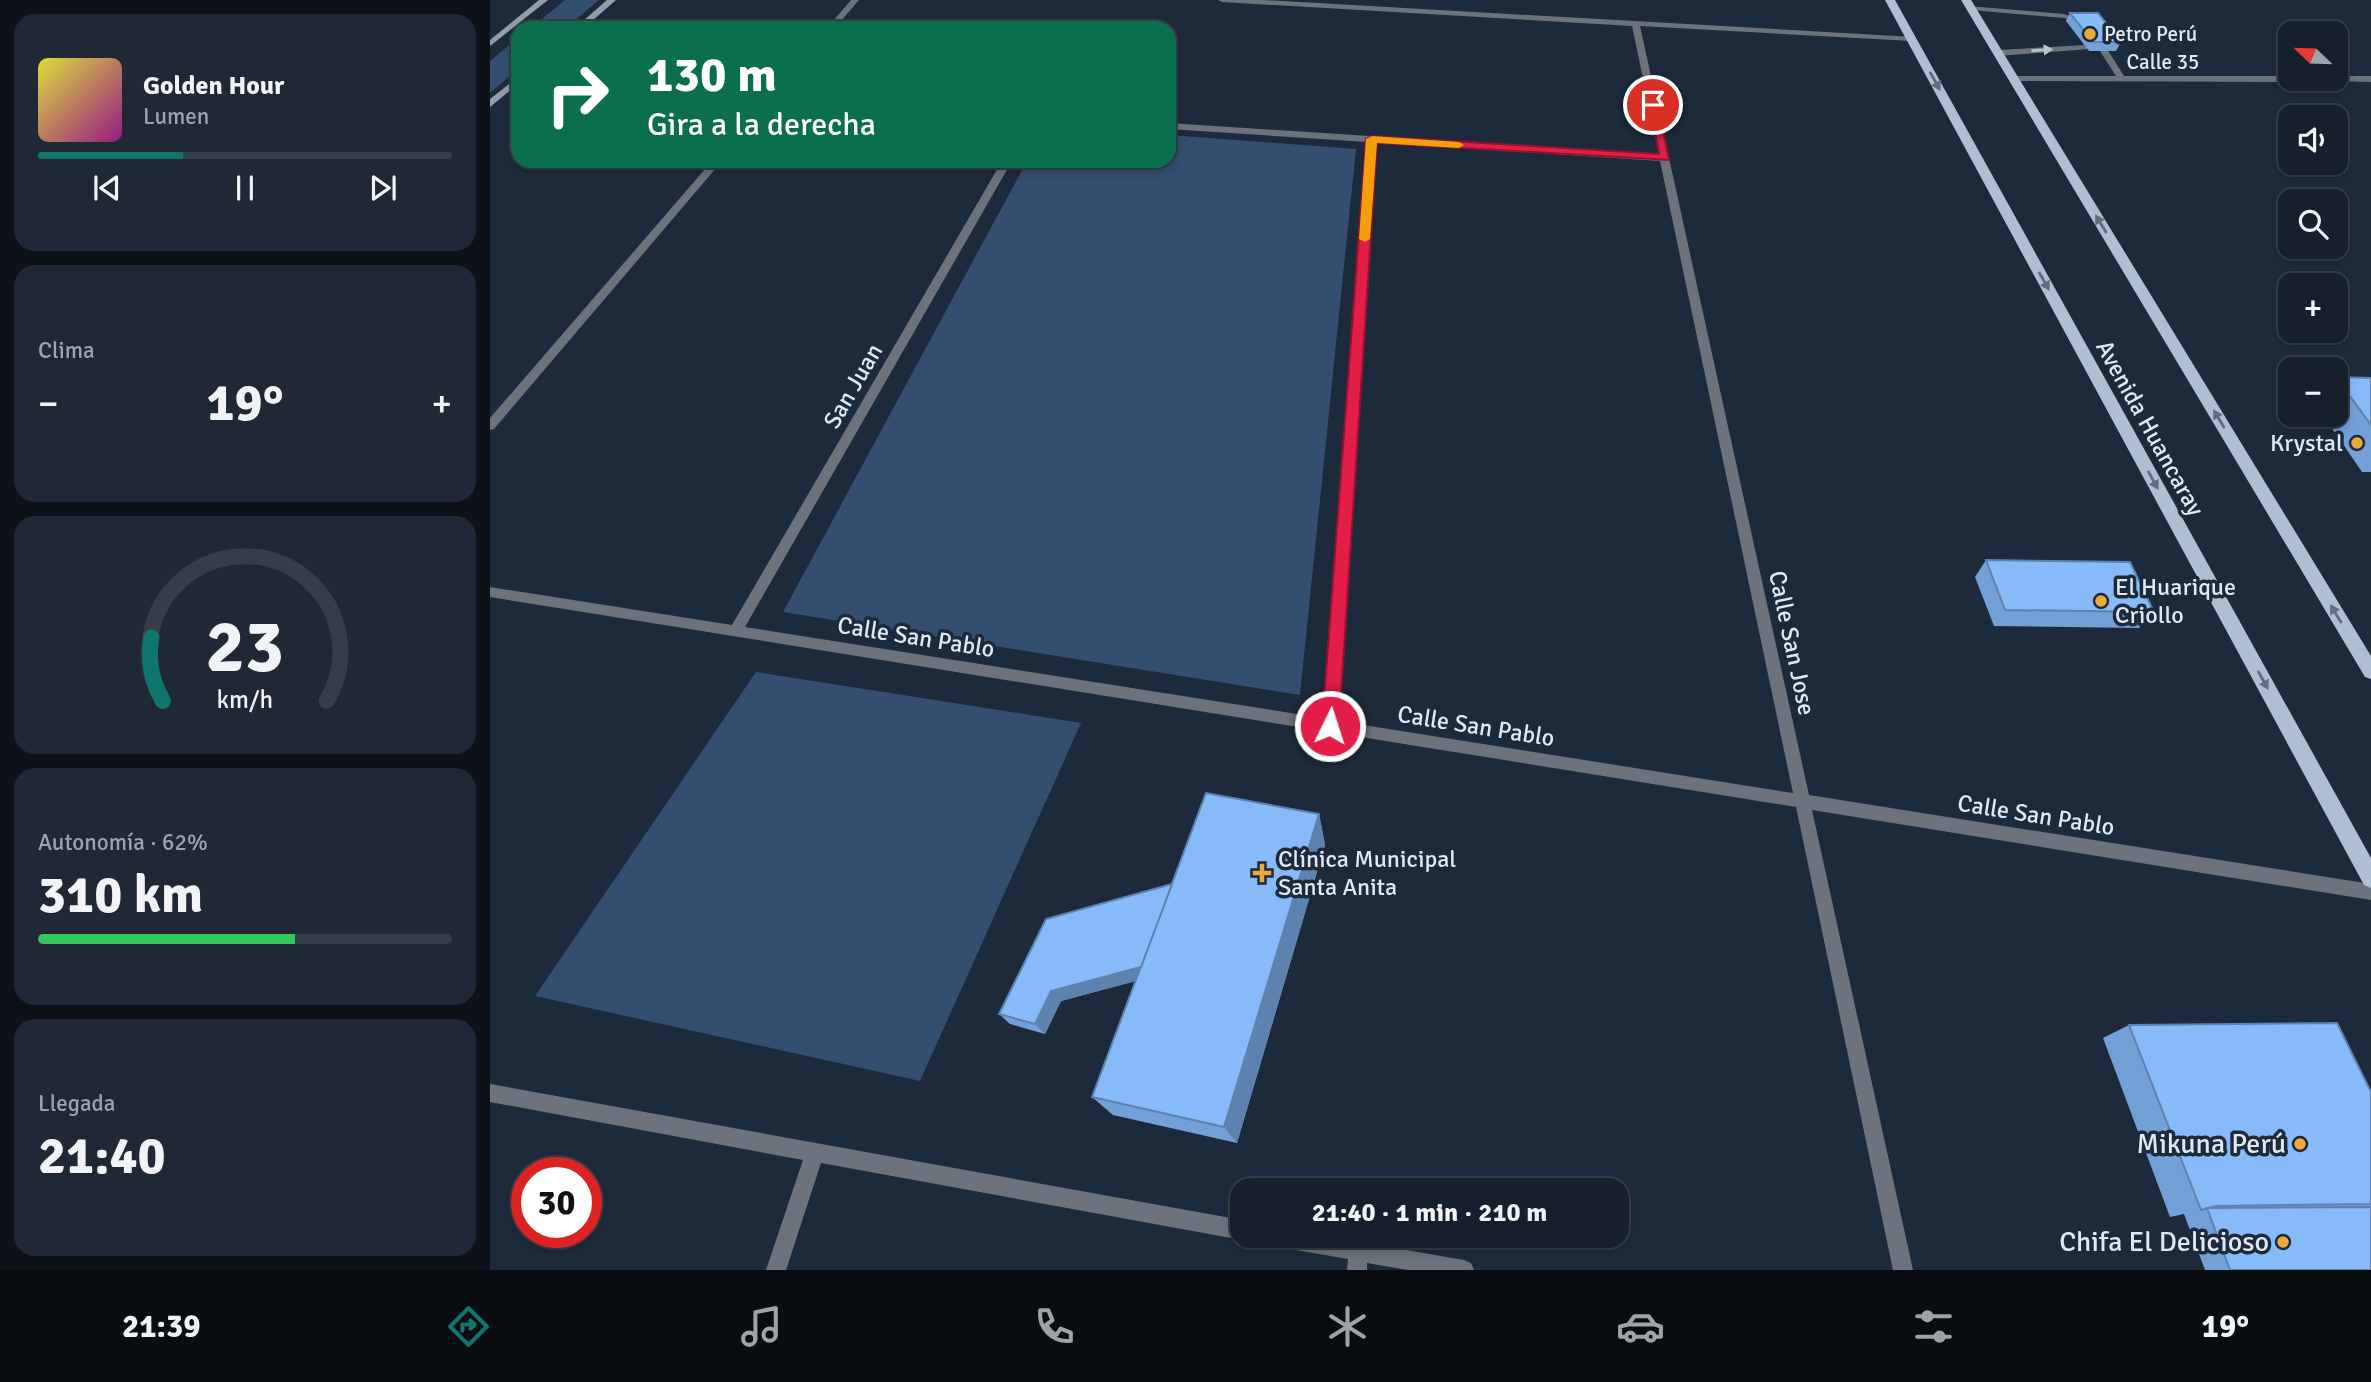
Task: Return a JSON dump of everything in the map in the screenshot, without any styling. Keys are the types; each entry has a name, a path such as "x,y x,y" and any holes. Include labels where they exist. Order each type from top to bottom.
{"main road":[{"path":"518,21 544,0"},
{"path":"587,21 612,0"},
{"name":"Avenida Huancaray","path":"1890,0 2371,877"},
{"path":"1969,4 2371,672"},
{"path":"490,44 511,27"},
{"path":"490,104 511,86"}],"street":[{"path":"837,21 855,0"},
{"path":"1222,0 1911,39"},
{"path":"1969,4 2064,16 2082,21"},
{"name":"Calle San Jose","path":"1636,25 1903,1270"},
{"path":"1998,53 2086,47"},
{"path":"2104,51 2122,79"},
{"name":"Calle 35","path":"2014,79 2278,79"},
{"path":"2348,79 2371,79"},
{"path":"1176,126 1665,158"},
{"path":"1330,726 1372,139"},
{"path":"490,426 712,168"},
{"name":"San Juan","path":"736,631 1003,168"},
{"name":"Calle San Pablo","path":"490,592 2371,892"},
{"path":"490,1093 1230,1228"},
{"path":"776,1270 815,1152"},
{"path":"1316,1248 1358,1260 1464,1270"}],"shaded area":[{"path":"565,0 599,0 574,21 540,21"},
{"path":"511,44 511,75 490,93 490,61"},
{"path":"1176,136 1356,149 1300,695 783,612 1023,168 1176,168"},
{"path":"756,672 1081,723 920,1081 535,996"}],"building":[{"path":"2070,13 2098,13 2121,42 2093,42"},
{"path":"2348,377 2371,378 2371,425 2348,393"},
{"path":"1986,560 2130,562 2154,612 2005,610"},
{"path":"1206,793 1319,814 1224,1127 1092,1097"},
{"path":"1172,884 1141,967 1051,991 1035,1024 999,1014 1046,919"},
{"path":"2337,1023 2371,1092 2371,1204 2216,1206 2201,1210 2129,1025"},
{"name":"Chifa El Delicioso","path":"2371,1207 2371,1270 2230,1270 2207,1208"}],"slow traffic":[{"path":"1365,239 1372,139 1459,145"}],"place":[{"name":"Petro Perú","path":"2090,34"},
{"name":"Krystal","path":"2357,443"},
{"name":"El Huarique Criollo","path":"2101,601"},
{"name":"Clínica Municipal Santa Anita","path":"1262,873"},
{"name":"Mikuna Perú","path":"2300,1144"},
{"name":"Chifa El Delicioso","path":"2283,1242"}],"route":[{"path":"1330,726 1372,139 1665,158 1653,105"}]}
